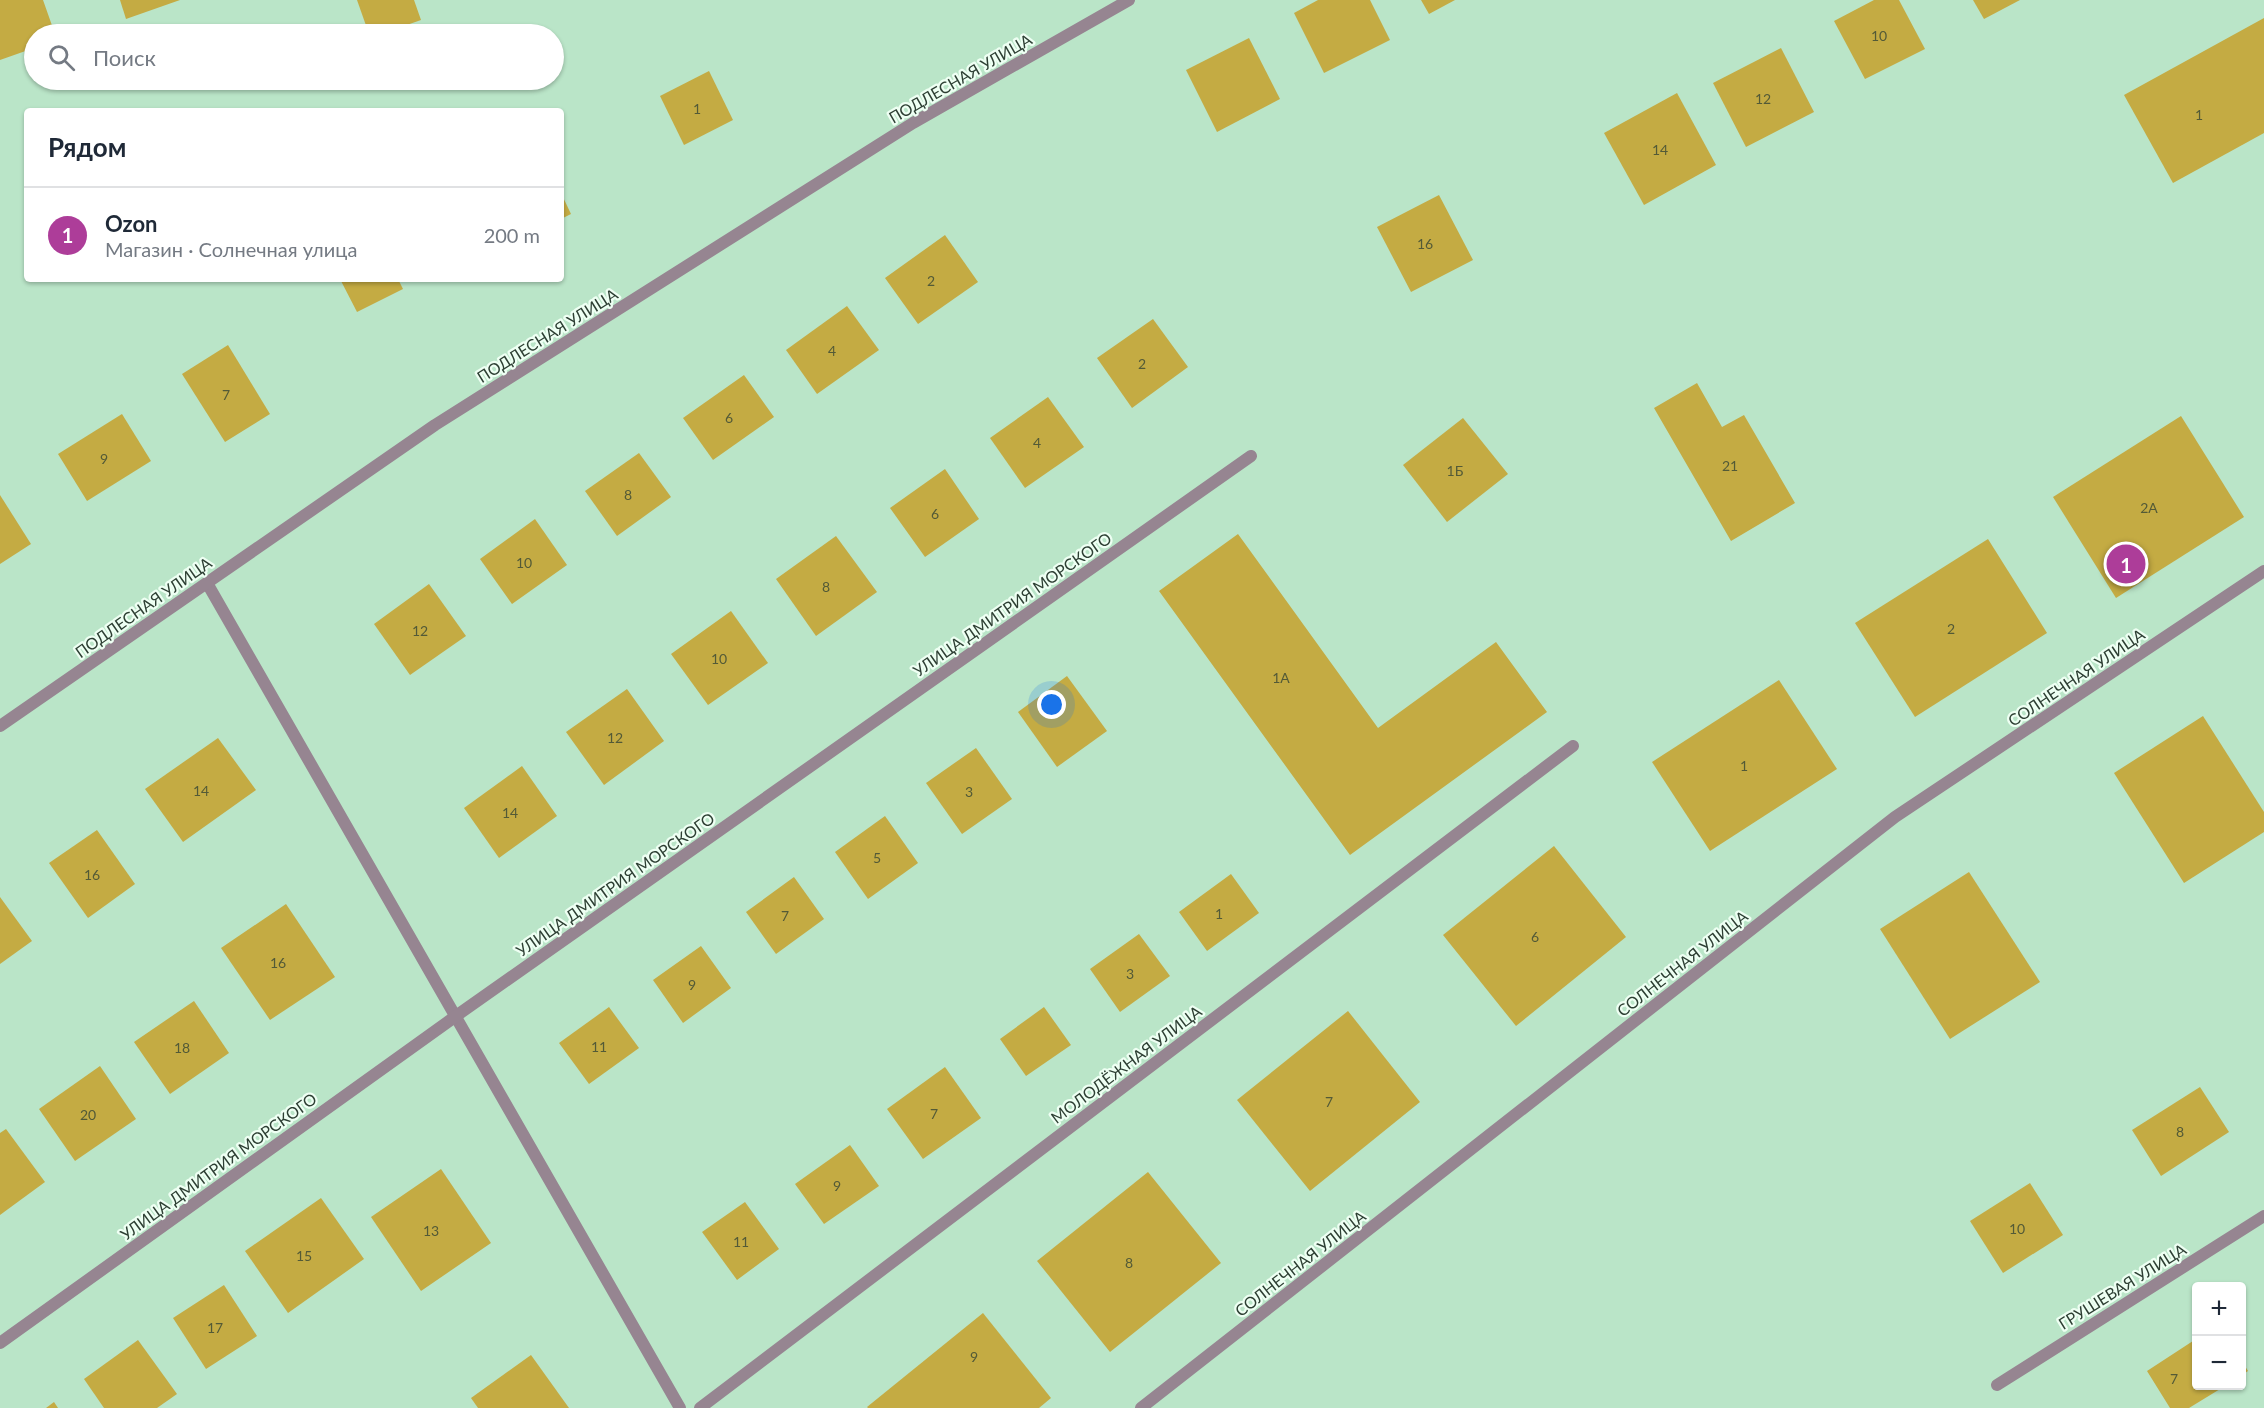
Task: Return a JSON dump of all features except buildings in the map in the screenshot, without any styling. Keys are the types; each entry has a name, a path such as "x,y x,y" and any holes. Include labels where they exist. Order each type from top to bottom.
{"street":[{"name":"ПОДЛЕСНАЯ УЛИЦА","path":"0,726 435,425 893,135 1130,0"},
{"name":"УЛИЦА ДМИТРИЯ МОРСКОГО","path":"0,1343 456,1016 1251,456"},
{"name":"СОЛНЕЧНАЯ УЛИЦА","path":"1141,1408 1895,818 2264,571"},
{"path":"207,583 680,1408"},
{"name":"МОЛОДЁЖНАЯ УЛИЦА","path":"700,1408 1573,746"},
{"name":"ГРУШЕВАЯ УЛИЦА","path":"1997,1384 2264,1216"}],"place":[{"name":"Ozon","path":"2126,564"}]}
